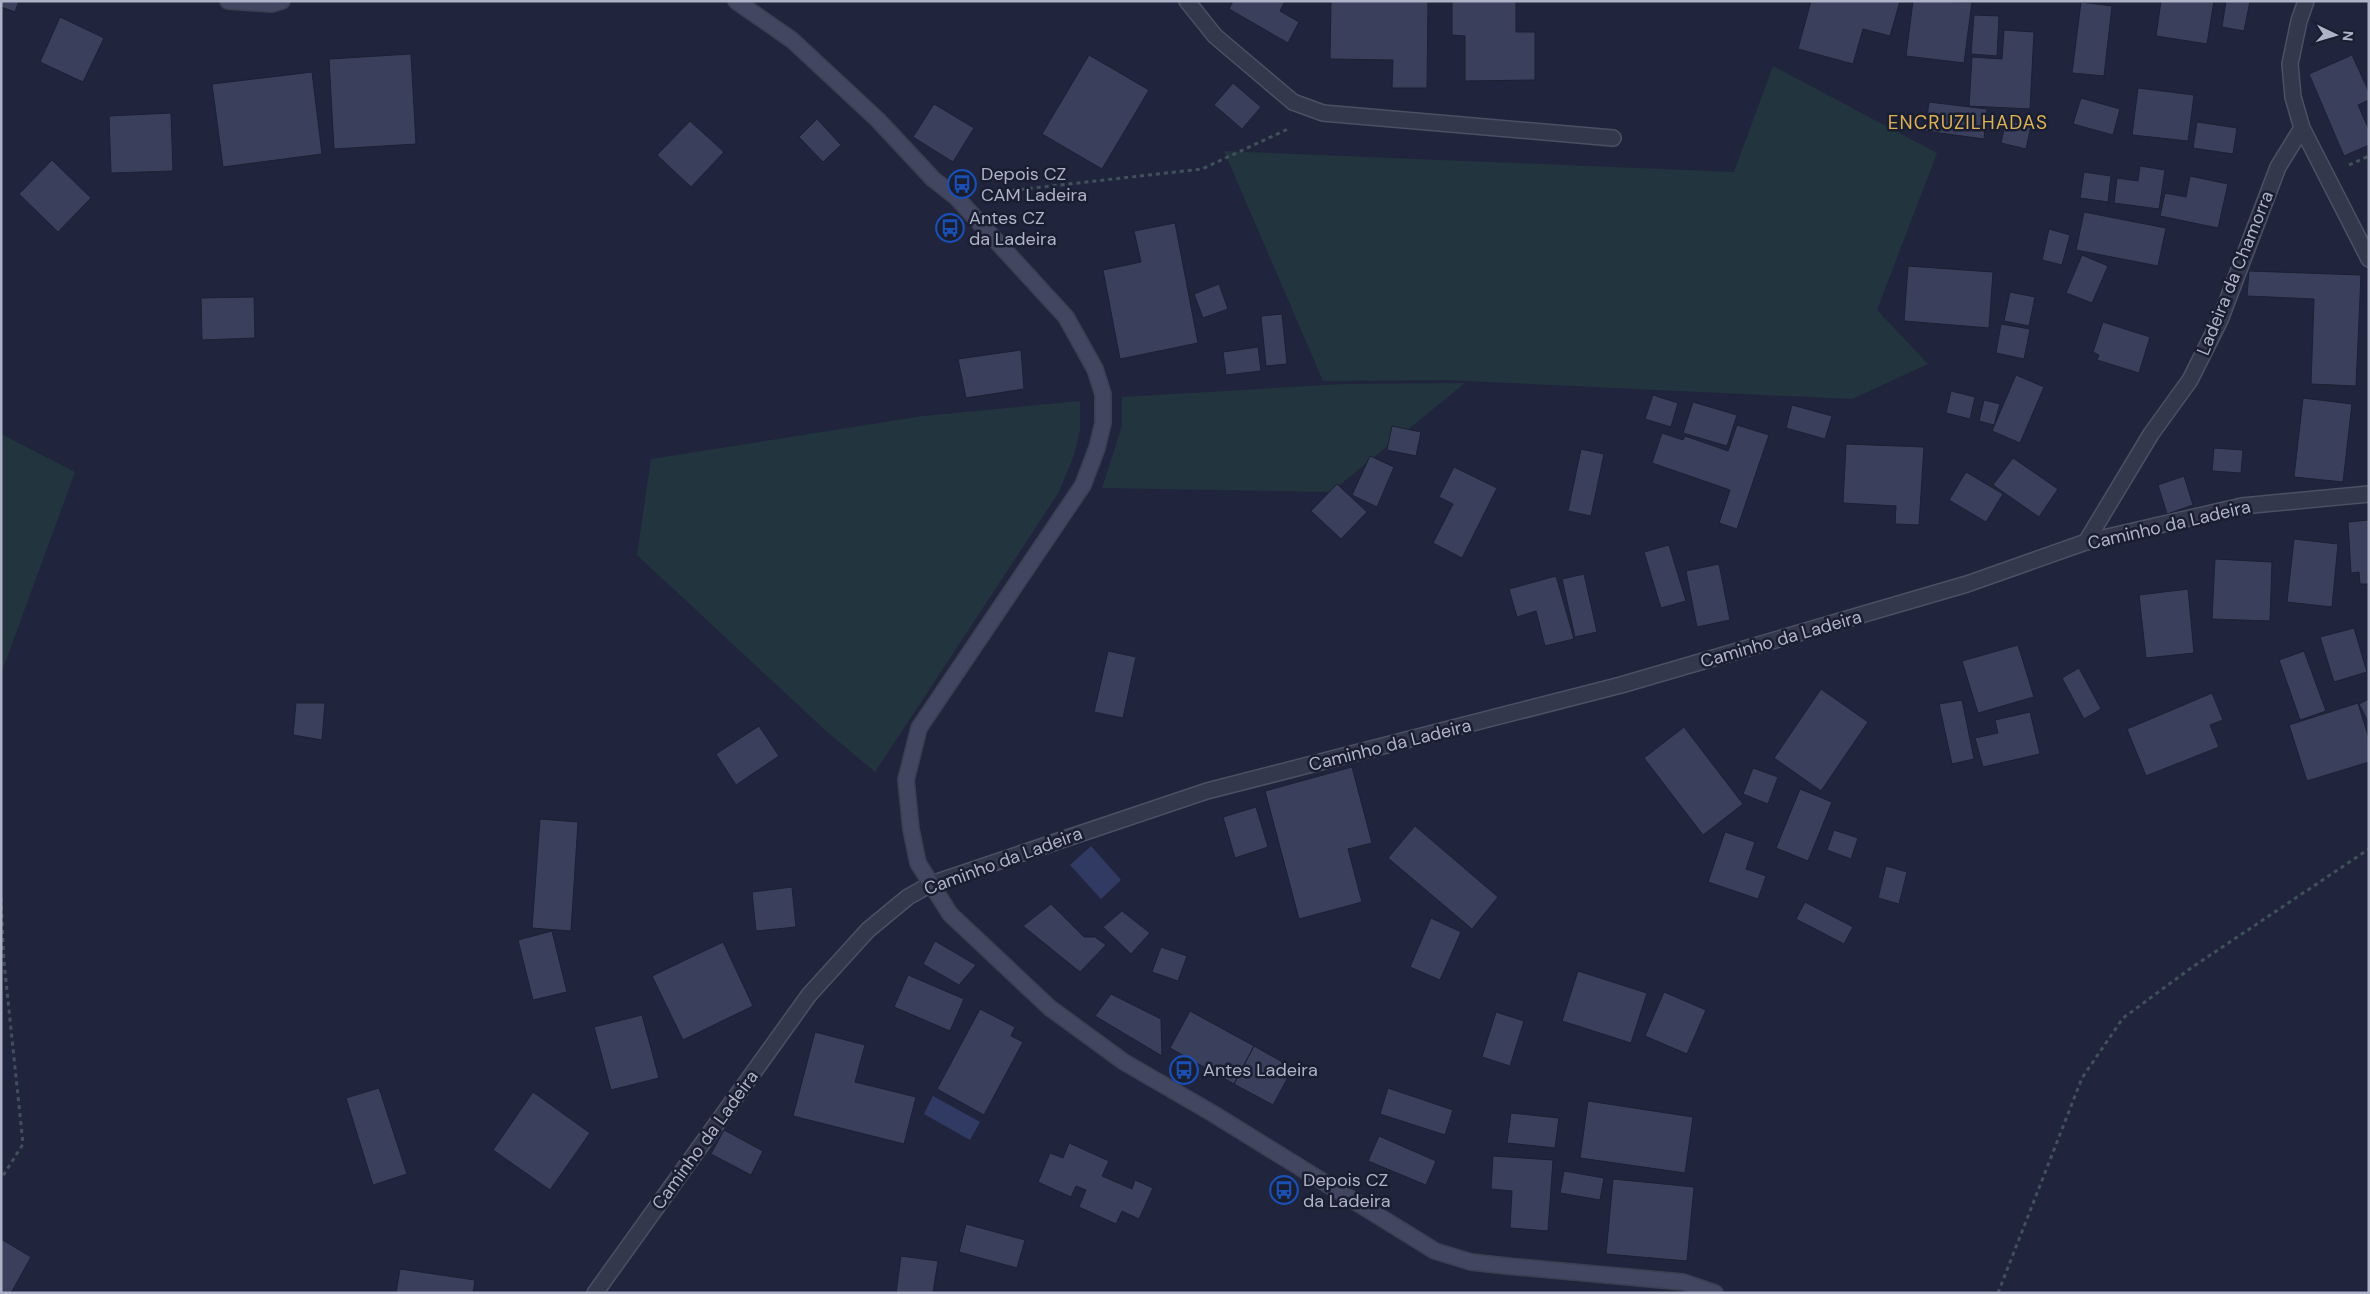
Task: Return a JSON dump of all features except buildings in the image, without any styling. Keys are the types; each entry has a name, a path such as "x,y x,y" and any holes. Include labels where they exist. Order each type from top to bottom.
{"main road":[{"path":"228,1 272,4 282,1"},
{"path":"736,1 792,40 878,120 933,179 956,197 1066,317 1095,369 1103,394 1103,423 1097,448 1083,485 919,728 906,780 911,829 918,863 950,914 1050,1008 1124,1062 1212,1113 1436,1251 1471,1262 1683,1282 1715,1293"}],"street":[{"path":"1187,1 1215,36 1293,102 1323,113 1613,138"},
{"path":"2306,1 2299,21 2290,64 2293,97 2302,128 2369,259"},
{"name":"Ladeira da Chamorra","path":"2086,542 2151,434 2190,380 2220,320 2278,167 2302,128"},
{"name":"Caminho da Ladeira","path":"595,1293 809,995 868,930 908,897 931,884 1207,791 1621,685 1967,584 2086,542 2242,506 2369,494"}],"path":[{"path":"956,197 1202,169 1323,113"},
{"path":"1998,1293 2082,1078 2123,1018 2191,968 2369,849"},
{"path":"1,898 4,962 23,1144 1,1179"}],"shaded area":[{"path":"1773,66 1937,153 1877,310 1928,364 1852,399 1446,380 1323,381 1224,151 1734,172"},
{"path":"1465,383 1331,492 1102,488 1122,426 1122,397 1343,384"},
{"path":"1080,401 1080,430 1074,455 1059,492 875,772 825,730 637,555 651,459 923,416"},
{"path":"1,434 75,472 1,674"}],"water":[{"path":"1091,846 1121,880 1101,899 1070,865"},
{"path":"933,1096 980,1122 970,1140 924,1114"}],"place":[{"name":"Depois CZ CAM Ladeira","path":"962,184"},
{"name":"Antes CZ da Ladeira","path":"950,228"},
{"name":"Antes Ladeira","path":"1184,1070"},
{"name":"Depois CZ da Ladeira","path":"1284,1190"}],"district":[{"name":"ENCRUZILHADAS","path":"1968,122"}]}
